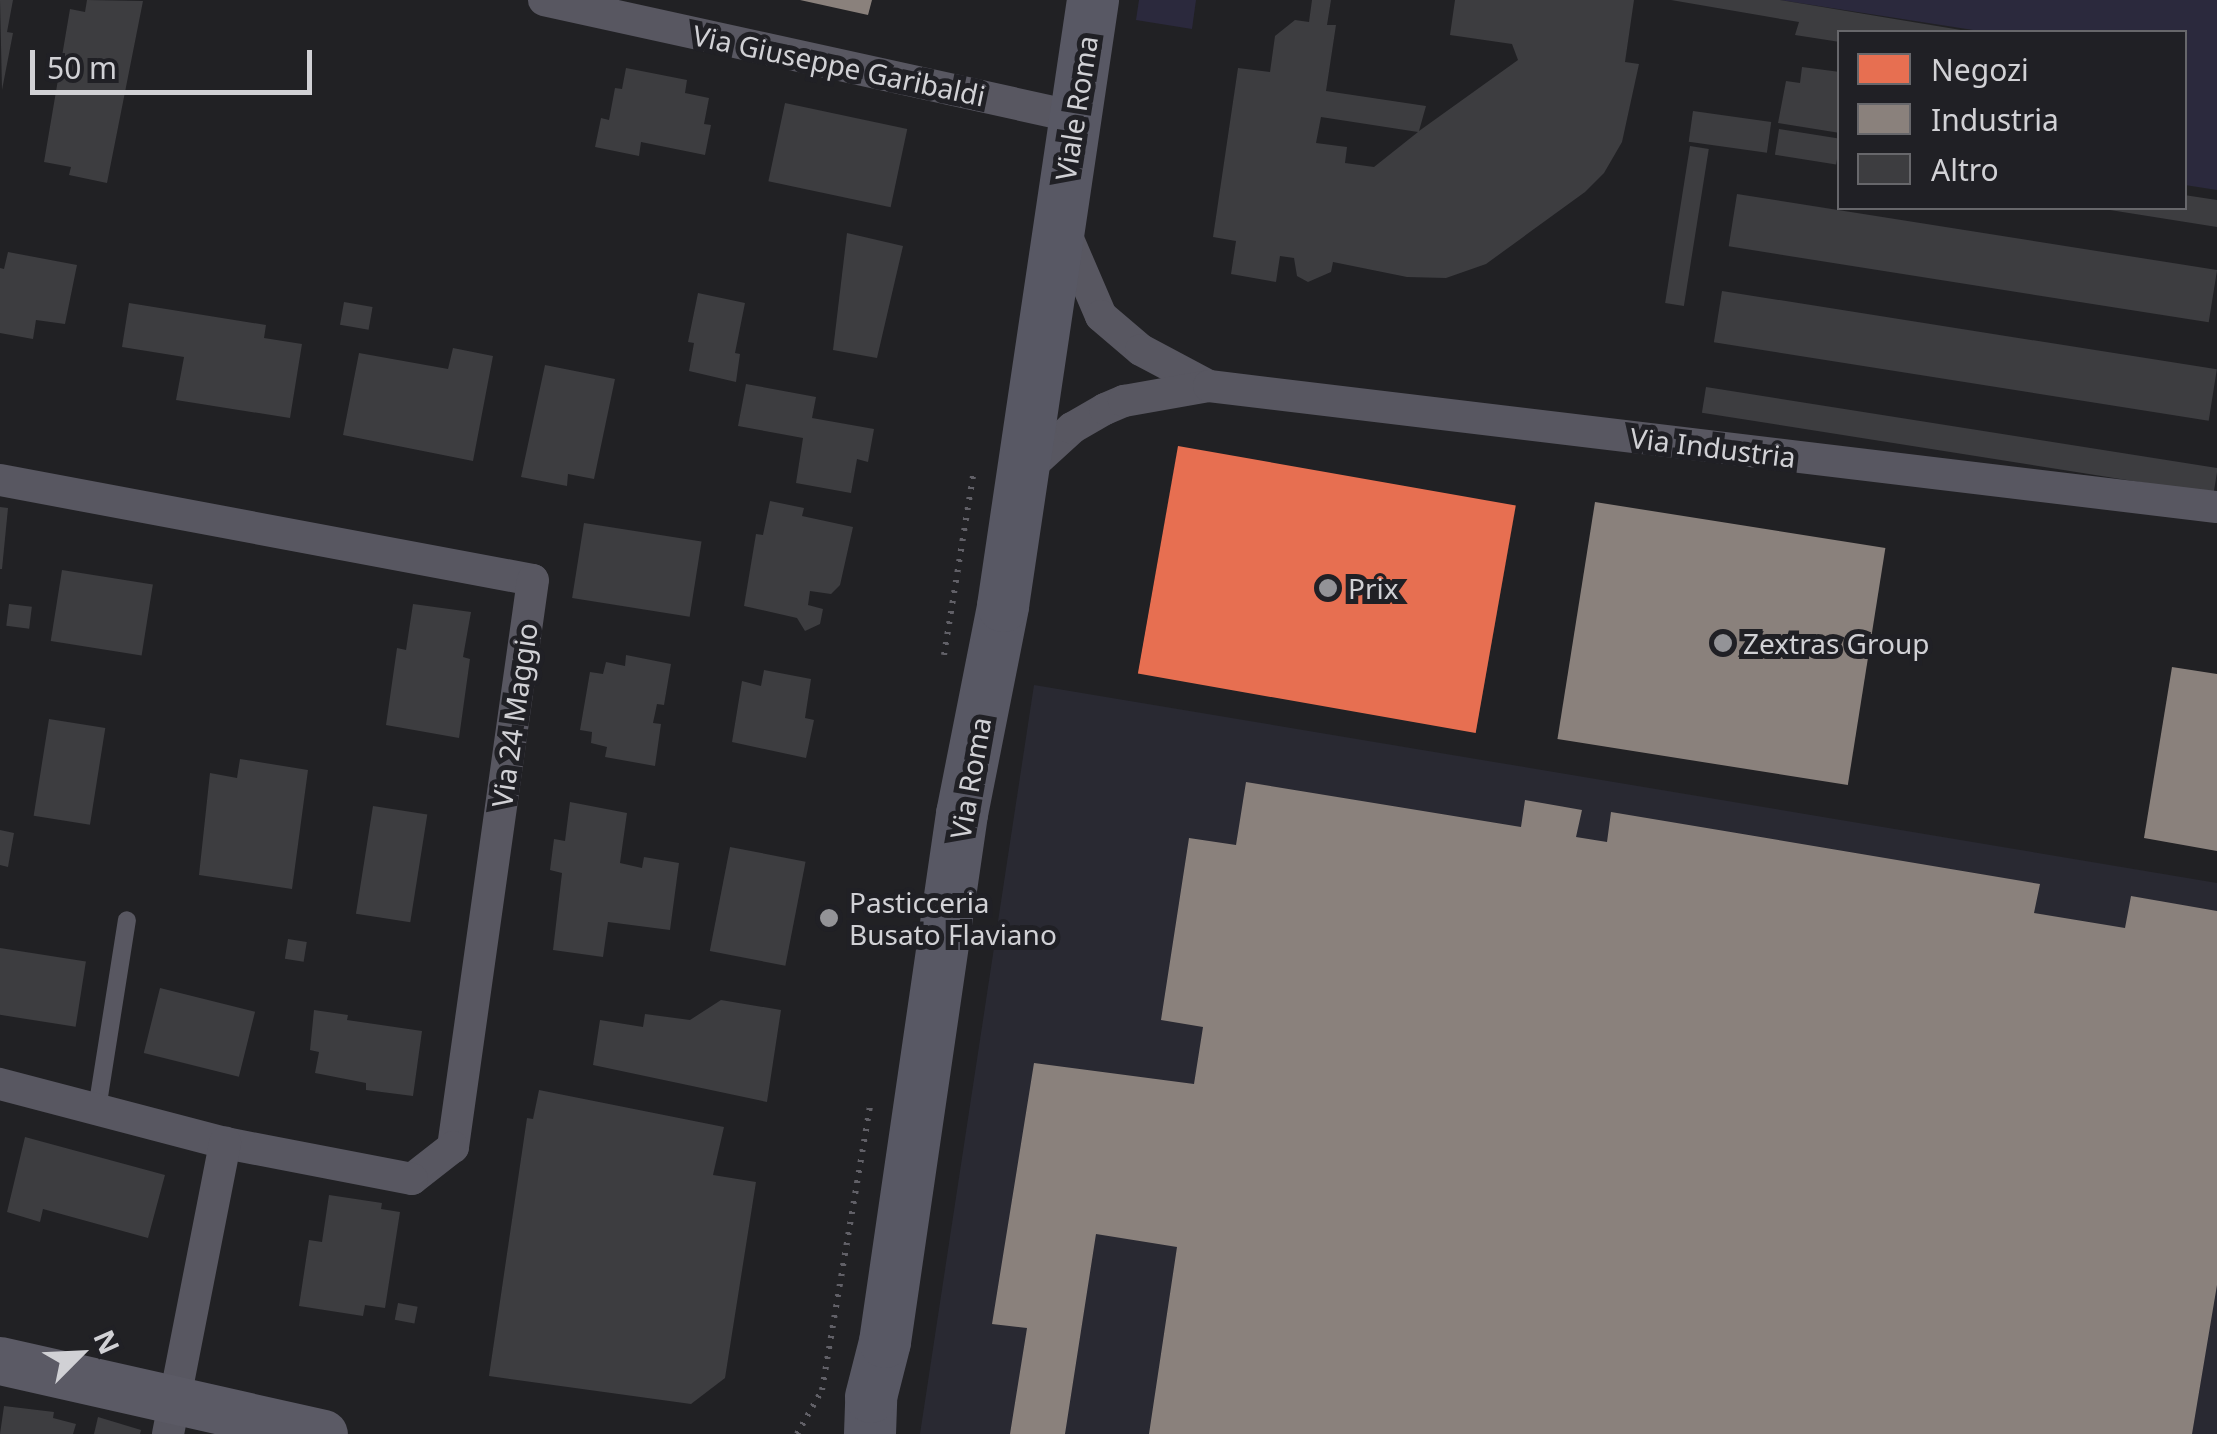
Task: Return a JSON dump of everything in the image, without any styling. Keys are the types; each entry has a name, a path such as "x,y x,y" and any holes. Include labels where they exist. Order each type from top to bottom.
{"main road":[{"name":"Viale Roma","path":"1059,215 1093,0"},
{"name":"Via Roma","path":"870,1434 871,1397 885,1342 962,814 1003,606 1059,215"},
{"name":"Via Roma","path":"844,1434 885,1342"}],"street":[{"name":"Via Giuseppe Garibaldi","path":"544,0 1076,118"},
{"name":"Via Industria","path":"1059,215 1089,294 1102,316 1141,350 1208,386"},
{"name":"Via Industria","path":"1023,473 1072,428 1105,409 1124,401 1208,386 2217,508"},
{"name":"Via 24 Maggio","path":"0,480 532,580 453,1147 412,1179 224,1143 0,1084"},
{"path":"172,1416 224,1143"},
{"path":"0,1360 172,1416 324,1434"}],"lane":[{"path":"97,1109 127,920"}],"path":[{"path":"797,1434 822,1390 833,1333"}],"shaded area":[{"path":"1139,0 1196,0 1192,29 1136,20"},
{"path":"1780,0 2217,0 2217,190 2187,185 2187,30 1973,30"},
{"path":"1034,685 2217,883 2217,1434 920,1434"}],"building: Negozi":[{"name":"Prix","path":"1178,446 1516,506 1476,733 1138,673"}],"building: Industria":[{"path":"800,0 872,0 868,15"},
{"name":"Zextras Group","path":"1595,502 1885,548 1848,785 1557,739"},
{"path":"2172,667 2217,674 2217,851 2144,838"},
{"path":"1246,782 1521,827 1525,800 1582,810 1576,837 1607,842 1611,812 2040,884 2034,913 2125,928 2131,896 2217,911 2217,1285 2192,1434 1149,1434 1177,1247 1096,1234 1065,1434 1010,1434 1027,1328 992,1324 1034,1063 1194,1084 1203,1027 1161,1020 1189,838 1236,845"}],"building: Altro":[{"path":"0,0 13,0 7,32 13,33 2,90"},
{"path":"87,0 143,1 107,183 69,175 71,167 44,162 70,9 85,12"},
{"path":"1312,0 1331,0 1327,25 1336,25 1326,91 1426,106 1419,131 1518,60 1512,44 1450,35 1455,0 1634,0 1625,62 1639,64 1622,142 1604,173 1585,192 1486,264 1446,278 1407,277 1333,262 1331,272 1308,282 1297,276 1294,258 1280,256 1276,282 1231,274 1236,241 1213,237 1238,68 1270,72 1275,36 1295,20 1309,22","holes":["1321,117 1418,132 1374,167 1345,163 1347,147 1316,143"]},
{"path":"1671,0 1780,0 1961,30 1837,30 1837,42 1795,35 1799,22"},
{"path":"1802,67 1837,72 1837,133 1778,123 1786,81 1800,83"},
{"path":"626,68 687,80 685,93 709,98 704,124 711,125 705,155 641,142 639,156 595,147 601,118 609,120 615,88 622,89"},
{"path":"785,103 907,129 891,207 768,181"},
{"path":"1693,111 1771,122 1767,153 1689,142"},
{"path":"1779,129 1837,138 1836,164 1775,155"},
{"path":"1690,146 1709,149 1684,306 1665,303"},
{"path":"1737,194 2217,270 2209,322 1729,246"},
{"path":"2187,195 2217,200 2217,227 2110,210 2187,210"},
{"path":"847,233 903,246 877,358 833,350"},
{"path":"8,252 77,265 65,324 36,320 33,339 0,333 0,268 4,269"},
{"path":"1722,291 2217,369 2209,421 1714,342"},
{"path":"698,293 745,303 735,353 740,354 736,382 689,371 694,343 688,342"},
{"path":"344,302 373,307 369,330 340,325"},
{"path":"129,303 266,325 264,338 302,344 290,418 176,400 184,357 122,347"},
{"path":"453,348 493,356 473,461 343,435 359,353 448,369"},
{"path":"545,365 615,379 594,479 568,474 567,486 521,477"},
{"path":"746,384 816,397 812,418 874,429 868,462 857,459 851,493 796,483 803,438 738,426"},
{"path":"1706,387 2217,468 2214,494 1702,413"},
{"path":"770,501 804,508 802,516 853,527 840,585 831,594 810,591 808,605 823,609 820,624 805,631 797,618 744,606 756,534 763,535"},
{"path":"0,507 8,508 2,569 0,569"},
{"path":"584,523 702,542 690,617 572,598"},
{"path":"62,570 153,584 142,656 51,641"},
{"path":"9,604 32,607 29,629 6,626"},
{"path":"413,604 471,612 463,657 470,659 459,738 386,725 397,648 406,650"},
{"path":"626,655 671,664 664,705 657,704 653,723 661,724 655,766 605,757 607,747 591,743 592,732 580,730 590,672 603,674 606,662 625,666"},
{"path":"764,670 811,679 805,718 814,720 806,758 732,742 742,681 761,686"},
{"path":"49,719 105,728 90,825 34,816"},
{"path":"240,759 308,770 292,889 199,875 210,773 237,778"},
{"path":"570,802 627,813 620,863 642,868 644,857 679,863 670,930 608,922 603,957 553,950 562,873 550,870 554,839 565,841"},
{"path":"373,806 427,815 410,922 356,914"},
{"path":"0,830 14,833 8,867 0,865"},
{"path":"730,847 806,862 785,966 710,951"},
{"path":"288,939 307,942 304,962 285,959"},
{"path":"0,948 86,962 76,1027 0,1015"},
{"path":"160,988 255,1012 239,1077 144,1053"},
{"path":"721,1000 781,1010 767,1102 593,1065 600,1020 643,1027 645,1014 690,1020"},
{"path":"314,1010 348,1015 347,1020 422,1031 413,1096 366,1090 366,1083 315,1073 319,1052 310,1050"},
{"path":"539,1090 724,1127 713,1175 756,1182 725,1378 691,1404 489,1376 527,1118 533,1119"},
{"path":"25,1137 165,1175 148,1238 43,1209 40,1222 7,1212"},
{"path":"329,1195 382,1203 381,1209 400,1212 385,1308 365,1305 363,1316 299,1306 309,1240 322,1242"},
{"path":"398,1303 418,1307 414,1324 395,1320"},
{"path":"4,1406 54,1412 53,1418 76,1424 73,1434 0,1434"},
{"path":"98,1417 141,1430 140,1434 94,1434"}],"place":[{"name":"Prix","path":"1328,588"},
{"name":"Zextras Group","path":"1723,643"},
{"name":"Pasticceria Busato Flaviano","path":"829,918"}]}
